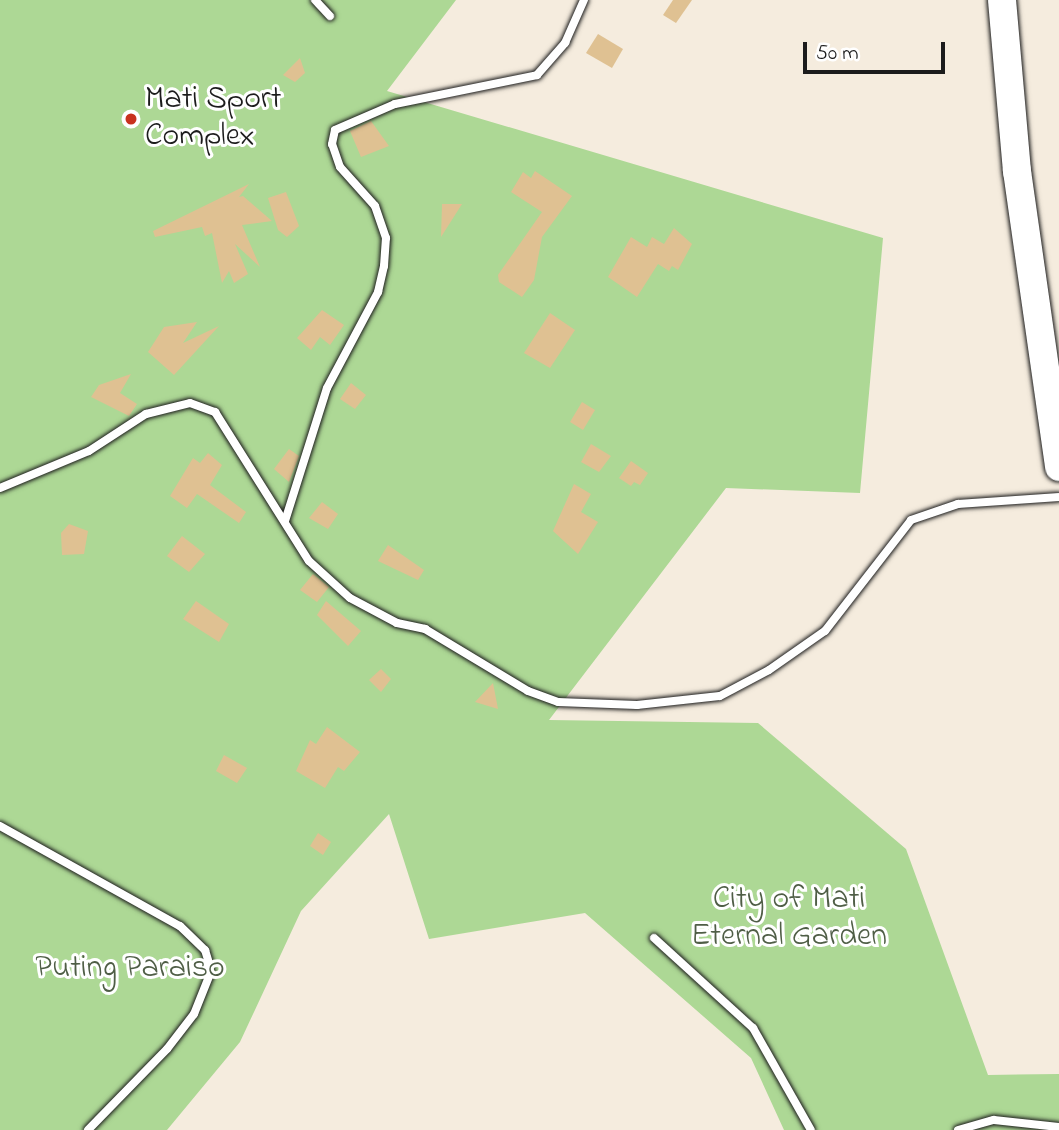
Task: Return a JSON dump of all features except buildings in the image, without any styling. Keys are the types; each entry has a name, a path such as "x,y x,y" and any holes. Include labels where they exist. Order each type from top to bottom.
{"highway":[{"path":"1002,0 1017,171 1059,467"}],"lane":[{"path":"315,0 330,16"},
{"path":"285,521 327,388 378,292 384,266 386,239 375,206 340,167 332,144 335,130 394,104 537,75 565,43 584,0"},
{"path":"0,488 89,451 146,414 190,403 215,412 309,561 350,598 397,623 425,629 508,681 558,702 659,705 720,696 742,687 825,631 911,520 958,503 1059,497"},
{"path":"0,826 180,926 205,950 209,963 210,974 194,1014 167,1049 88,1130"},
{"path":"654,939 753,1028 811,1130"},
{"path":"958,1130 994,1121 1059,1127"}],"green space":[{"path":"0,0 456,0 387,91 883,238 860,493 726,488 549,720 758,723 906,849 988,1075 1059,1074 1059,1130 784,1130 751,1058 585,913 429,939 389,814 301,911 240,1042 167,1130 0,1130"}],"place":[{"name":"Mati Sport Complex","path":"131,119"}],"park label":[{"name":"City of Mati Eternal Garden","path":"789,920"},
{"name":"Puting Paraiso","path":"130,969"}]}
